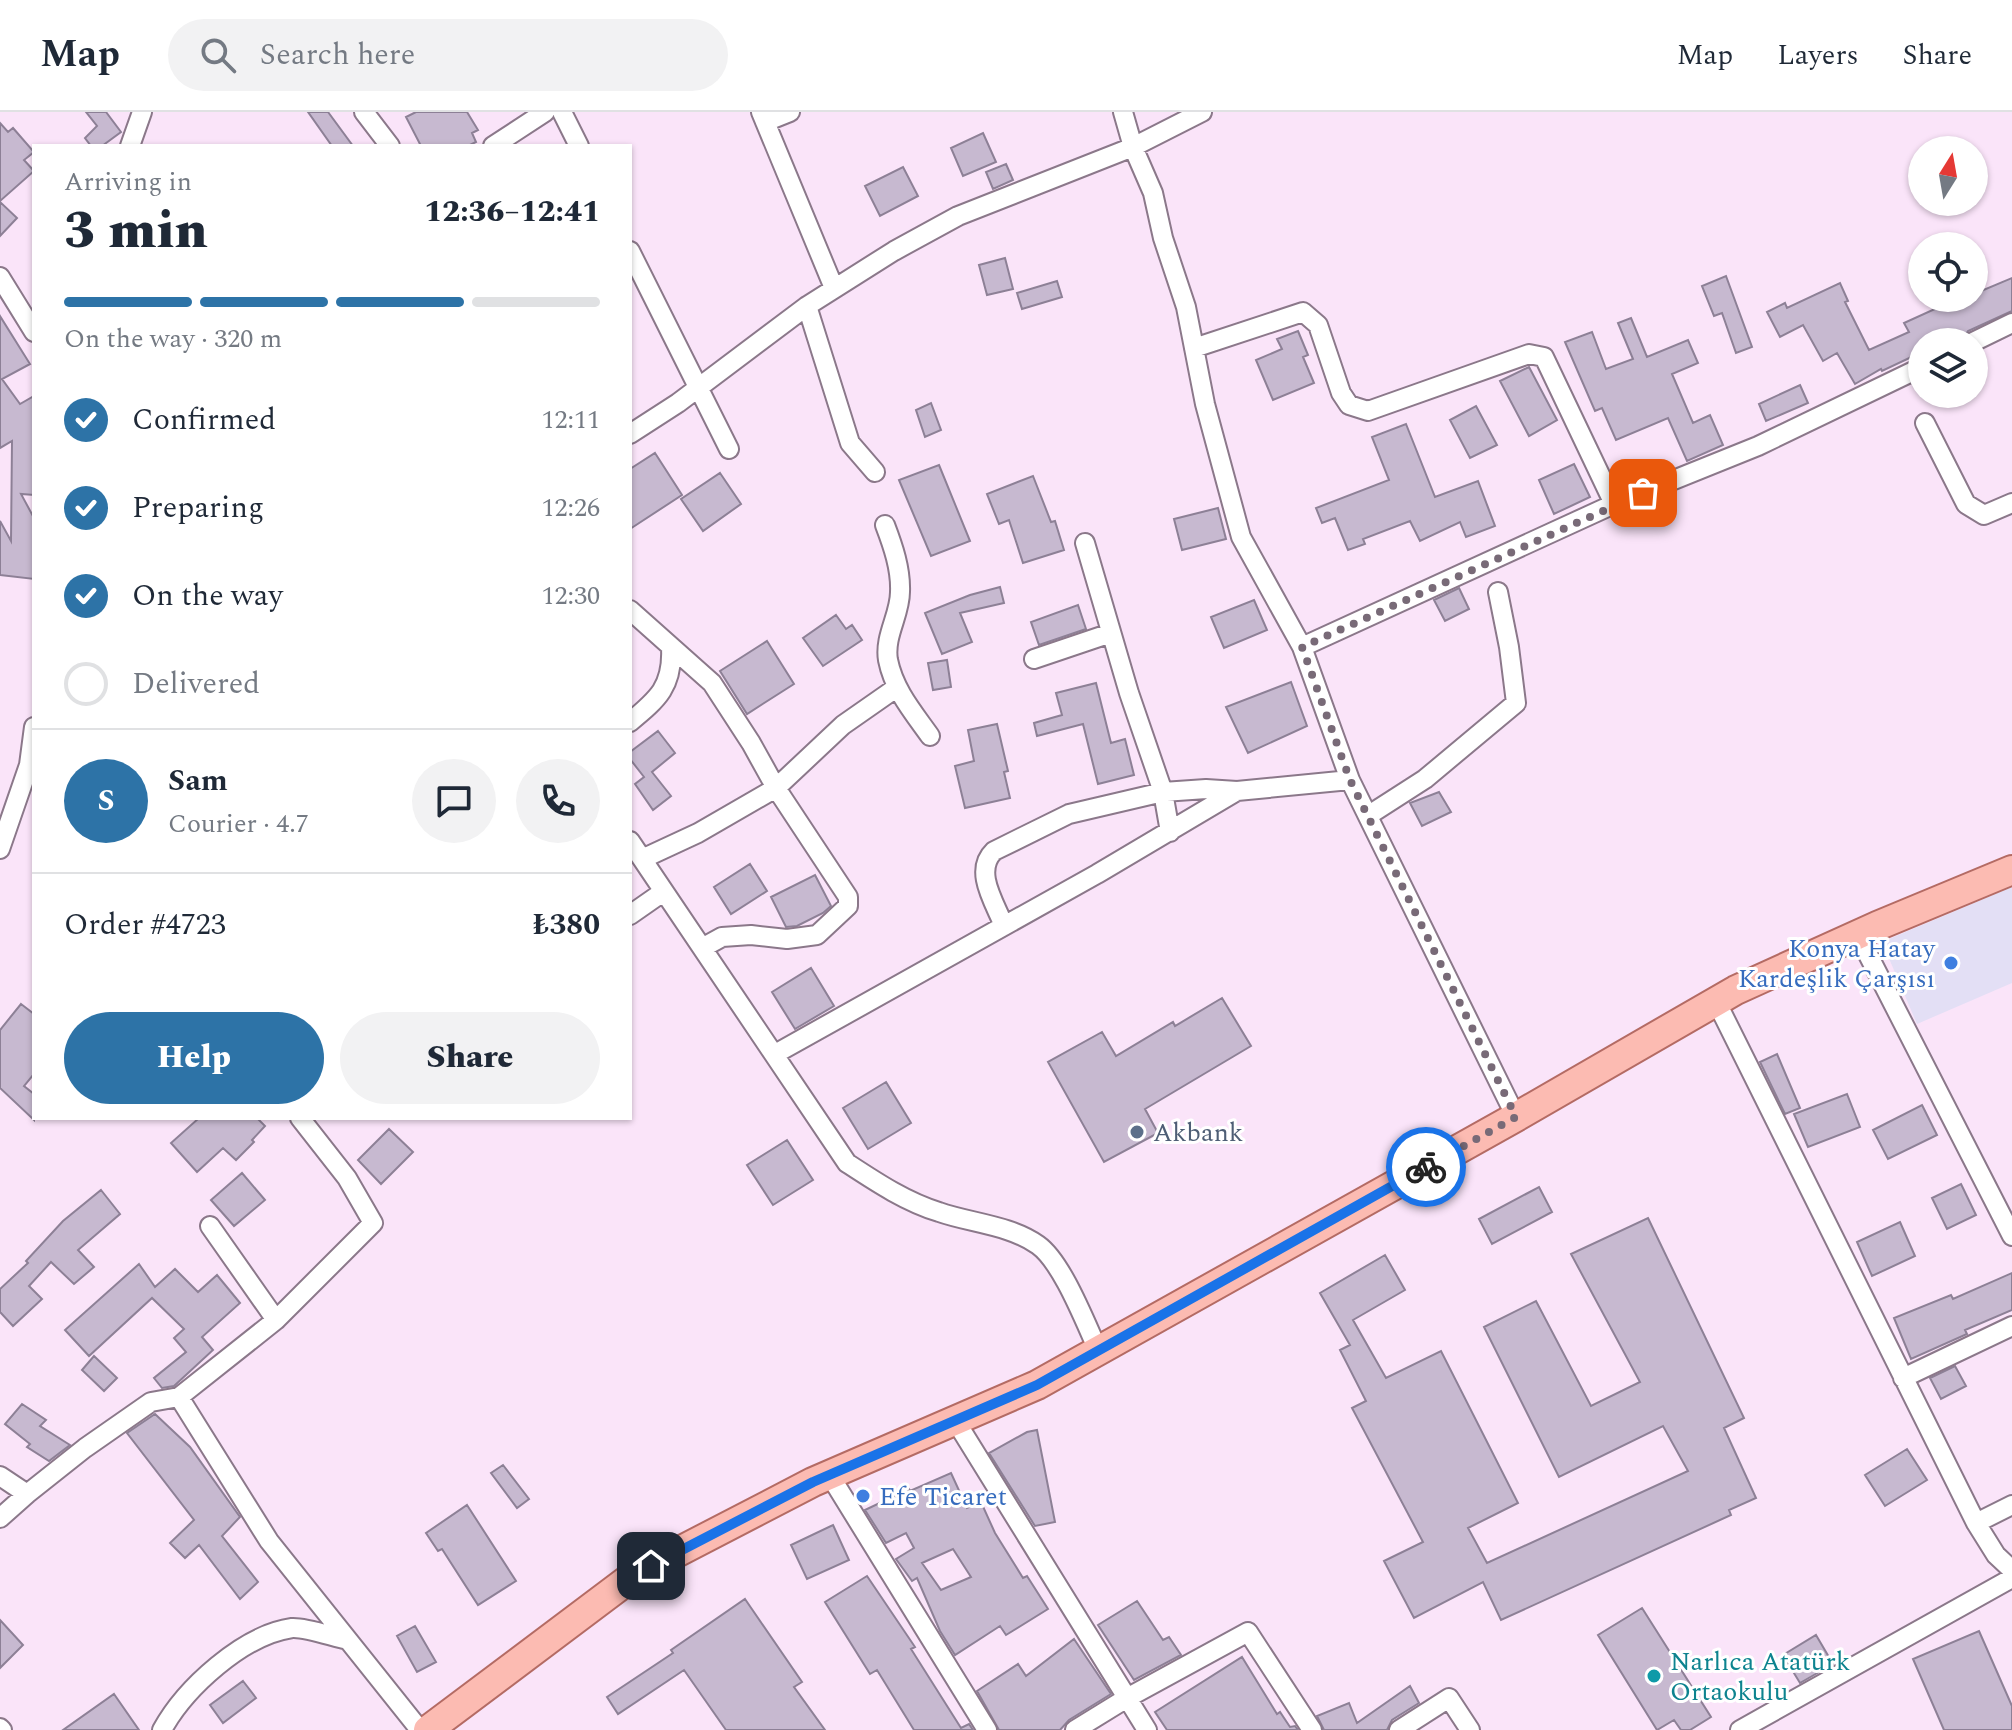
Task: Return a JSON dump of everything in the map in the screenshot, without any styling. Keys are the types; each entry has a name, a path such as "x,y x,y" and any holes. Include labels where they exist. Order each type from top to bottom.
{"main road":[{"path":"428,1730 629,1579 829,1474 1037,1385 1516,1117 1716,1001 1858,935 2012,870"}],"street":[{"path":"131,144 142,112"},
{"path":"364,112 388,144"},
{"path":"496,144 545,112"},
{"path":"562,112 578,144"},
{"path":"790,112 763,117 834,288"},
{"path":"1123,112 1133,147 1153,193 1163,238 1186,307 1205,404 1241,537 1302,647 1350,780 1516,1117"},
{"path":"632,433 807,306 894,251 958,216 1133,147 1202,112"},
{"path":"632,255 729,449"},
{"path":"0,277 32,329"},
{"path":"807,306 850,443 875,472"},
{"path":"1194,348 1303,312 1318,325 1341,393 1349,405 1368,411 1529,354 1544,357 1614,504"},
{"path":"1988,335 2012,323"},
{"path":"1302,647 1614,504 1758,446 1908,374"},
{"path":"1925,423 1966,504 1984,515 2012,503"},
{"path":"885,525 895,549 900,593 889,635 888,657 896,688 930,736"},
{"path":"1085,543 1163,792 1170,832"},
{"path":"1369,815 1425,779 1516,703 1498,592"},
{"path":"632,612 712,683 848,897 848,906 817,935 787,939 751,935 722,937 702,948"},
{"path":"1034,659 1111,633"},
{"path":"632,720 667,686 672,668 671,648"},
{"path":"642,859 698,833 776,788 843,725 896,688"},
{"path":"0,849 32,767"},
{"path":"1004,926 984,874 986,859 994,851 1069,814 1163,792 1206,789 1237,791 1350,780"},
{"path":"775,1054 1170,832 1237,791"},
{"path":"632,844 847,1163 885,1188 937,1212 1005,1230 1038,1245 1061,1274 1098,1350"},
{"path":"632,914 663,892"},
{"path":"1858,935 2012,1236"},
{"path":"1716,1001 1976,1523 1996,1555 2012,1570"},
{"path":"0,1518 85,1448 151,1402 179,1397 276,1320 373,1223 347,1178 302,1120"},
{"path":"210,1226 276,1320"},
{"path":"1903,1378 2012,1326"},
{"path":"179,1397 269,1541 420,1730"},
{"path":"955,1420 1147,1730"},
{"path":"829,1474 987,1730"},
{"path":"0,1476 27,1494"},
{"path":"1976,1523 2012,1505"},
{"path":"1740,1730 2012,1578"},
{"path":"162,1730 192,1688 251,1643 294,1628 348,1640"},
{"path":"1075,1730 1248,1632 1312,1730"},
{"path":"1399,1730 1449,1698 1470,1730"}],"shaded area":[{"name":"Konya Hatay Kardeşlik Çarşısı","path":"2012,887 2012,983 1917,1024 1882,942"}],"building":[{"path":"86,112 106,112 121,132 105,144 90,144 85,138 97,126"},
{"path":"308,112 328,112 352,144 331,144"},
{"path":"416,112 467,112 478,130 472,133 476,142 420,144 406,117"},
{"path":"0,123 8,132 13,128 32,150 24,160 32,173 0,201"},
{"path":"983,133 996,162 963,176 951,148"},
{"path":"1006,164 1013,180 993,189 986,172"},
{"path":"903,167 918,196 880,216 865,186"},
{"path":"0,202 17,218 0,236"},
{"path":"1005,258 1013,289 987,295 979,265"},
{"path":"1726,276 1752,347 1736,353 1722,313 1714,316 1702,286"},
{"path":"2012,278 2012,311 1975,328 1908,330 1904,323 1928,312 1988,312 1988,288"},
{"path":"1057,281 1062,297 1022,309 1017,293"},
{"path":"1840,283 1848,301 1845,302 1869,350 1908,332 1908,359 1855,384 1837,353 1823,361 1803,325 1780,337 1767,312 1785,303 1787,308"},
{"path":"0,316 30,364 2,379 20,404 32,397 32,495 21,494 32,514 32,579 0,575 0,521 11,541 12,441 0,448"},
{"path":"1631,318 1647,357 1688,340 1698,363 1672,374 1693,423 1710,415 1723,445 1687,461 1668,418 1616,440 1602,408 1595,411 1565,342 1592,332 1606,369 1633,359 1618,323"},
{"path":"1298,331 1308,355 1303,357 1314,383 1273,400 1256,360 1282,349 1277,339"},
{"path":"1529,367 1557,420 1529,436 1500,381"},
{"path":"1800,385 1808,403 1766,421 1759,404"},
{"path":"931,403 941,430 925,437 916,410"},
{"path":"1476,406 1497,445 1470,458 1450,420"},
{"path":"1406,424 1435,497 1478,481 1495,526 1466,537 1460,522 1420,541 1410,521 1363,539 1365,544 1348,550 1335,518 1322,523 1316,508 1389,480 1372,437"},
{"path":"655,453 682,495 632,528 632,468"},
{"path":"1574,464 1590,497 1554,514 1539,480"},
{"path":"939,465 970,541 931,556 899,480"},
{"path":"720,473 741,504 703,531 681,499"},
{"path":"1033,476 1051,522 1055,521 1064,550 1023,563 1009,520 999,524 987,494"},
{"path":"1218,508 1226,539 1182,550 1174,519"},
{"path":"1000,587 1004,603 960,613 972,642 942,654 925,613"},
{"path":"1459,588 1469,609 1445,621 1434,600"},
{"path":"1254,600 1267,630 1224,648 1211,617"},
{"path":"1078,605 1086,629 1039,645 1031,622"},
{"path":"836,615 846,629 852,625 862,640 823,666 803,638"},
{"path":"767,641 794,684 747,714 720,671"},
{"path":"947,660 951,687 933,690 928,663"},
{"path":"1291,682 1307,726 1248,753 1226,707"},
{"path":"1096,683 1111,743 1125,739 1134,775 1098,784 1083,724 1037,736 1034,723 1062,715 1056,693"},
{"path":"997,724 1008,771 1004,772 1010,798 965,808 955,766 974,761 968,730"},
{"path":"658,731 675,753 652,772 671,796 653,810 635,784 644,777 632,762 632,750"},
{"path":"1439,792 1451,812 1422,826 1410,803"},
{"path":"750,864 767,891 731,914 714,887"},
{"path":"815,875 831,906 797,926 786,927 771,897"},
{"path":"811,968 834,1006 795,1029 772,992"},
{"path":"1222,998 1251,1046 1145,1109 1158,1133 1104,1162 1048,1062 1102,1032 1116,1056 1173,1022 1175,1026"},
{"path":"21,1004 32,1012 32,1076 24,1086 32,1092 32,1118 0,1088 0,1030"},
{"path":"1777,1054 1800,1108 1785,1114 1760,1062"},
{"path":"886,1082 911,1123 868,1149 843,1108"},
{"path":"1847,1094 1860,1127 1808,1147 1794,1114"},
{"path":"1922,1105 1937,1135 1888,1159 1873,1130"},
{"path":"197,1120 259,1120 265,1126 236,1160 223,1148 197,1172 171,1143"},
{"path":"389,1129 413,1152 381,1184 358,1160"},
{"path":"787,1140 813,1180 773,1205 747,1165"},
{"path":"242,1173 265,1200 234,1226 211,1200"},
{"path":"1961,1184 1976,1215 1947,1229 1932,1198"},
{"path":"1539,1187 1552,1212 1492,1244 1479,1219"},
{"path":"101,1190 120,1214 78,1250 94,1267 74,1284 51,1262 29,1286 42,1299 13,1326 0,1312 0,1289 28,1263 26,1261 63,1221"},
{"path":"1648,1218 1744,1418 1724,1428 1756,1498 1729,1510 1731,1515 1501,1620 1483,1582 1414,1618 1384,1561 1423,1542 1352,1408 1366,1401 1340,1350 1350,1345 1320,1293 1385,1255 1405,1290 1353,1320 1386,1378 1441,1351 1518,1503 1468,1528 1487,1563 1688,1471 1663,1426 1559,1477 1484,1327 1536,1301 1591,1406 1640,1382 1571,1254"},
{"path":"1900,1222 1915,1256 1872,1276 1857,1242"},
{"path":"139,1264 155,1287 175,1269 198,1292 217,1275 240,1303 202,1337 213,1350 174,1386 162,1388 154,1378 186,1352 174,1338 184,1329 152,1298 89,1356 65,1330"},
{"path":"2012,1273 2012,1310 1965,1330 1967,1334 1911,1359 1894,1318 1951,1295 1953,1299"},
{"path":"94,1356 117,1378 104,1391 82,1370"},
{"path":"1955,1366 1966,1386 1941,1399 1930,1378"},
{"path":"22,1404 46,1420 40,1426 70,1445 49,1461 27,1447 30,1444 5,1424"},
{"path":"155,1414 190,1447 240,1517 222,1536 258,1582 240,1599 199,1545 185,1558 170,1543 194,1520 127,1433"},
{"path":"1037,1430 1055,1522 1035,1526 989,1453 1027,1432"},
{"path":"1907,1449 1927,1480 1885,1506 1865,1475"},
{"path":"503,1465 529,1499 517,1508 491,1473"},
{"path":"951,1473 967,1508 981,1502 995,1533 1023,1578 1027,1576 1048,1609 1006,1635 1000,1626 955,1655 940,1631 917,1578 912,1581 896,1559 914,1548 906,1533 886,1543 865,1510","holes":["953,1549 971,1577 941,1590 922,1563"]},
{"path":"467,1505 516,1581 478,1605 442,1549 438,1551 426,1533"},
{"path":"833,1525 849,1560 807,1579 791,1545"},
{"path":"867,1576 915,1647 911,1649 961,1728 969,1724 973,1730 914,1730 877,1670 870,1674 825,1602"},
{"path":"745,1599 802,1682 794,1687 825,1730 726,1730 684,1670 618,1714 607,1697"},
{"path":"1137,1601 1163,1640 1169,1637 1181,1655 1134,1680 1098,1625"},
{"name":"Narlıca Atatürk Ortaokulu","path":"1642,1608 1711,1717 1690,1730 1681,1730 1674,1720 1657,1730 1598,1635"},
{"path":"0,1620 23,1645 0,1668"},
{"path":"415,1626 436,1662 417,1672 397,1636"},
{"path":"1979,1631 2012,1706 2012,1730 1944,1730 1913,1659"},
{"path":"1816,1635 1833,1664 1800,1683 1783,1655"},
{"path":"1074,1639 1111,1694 1069,1720 1060,1730 999,1730 977,1691 1018,1664 1026,1676"},
{"path":"1242,1657 1277,1714 1280,1712 1290,1727 1295,1726 1298,1730 1167,1730 1155,1712"},
{"path":"243,1681 256,1698 223,1723 210,1705"},
{"path":"1410,1686 1419,1703 1392,1720 1387,1730 1324,1730 1317,1716 1349,1703 1357,1723"},
{"path":"114,1694 139,1730 63,1730"}],"way so far":[{"path":"1426,1167 1516,1117 1350,780 1302,647 1643,493"}],"place":[{"name":"Konya Hatay Kardeşlik Çarşısı","path":"1951,963"},
{"name":"Akbank","path":"1137,1132"},
{"name":"Efe Ticaret","path":"863,1496"},
{"name":"Narlıca Atatürk Ortaokulu","path":"1654,1676"}],"route":[{"path":"651,1566 813,1482 1037,1385 1426,1167"}]}
